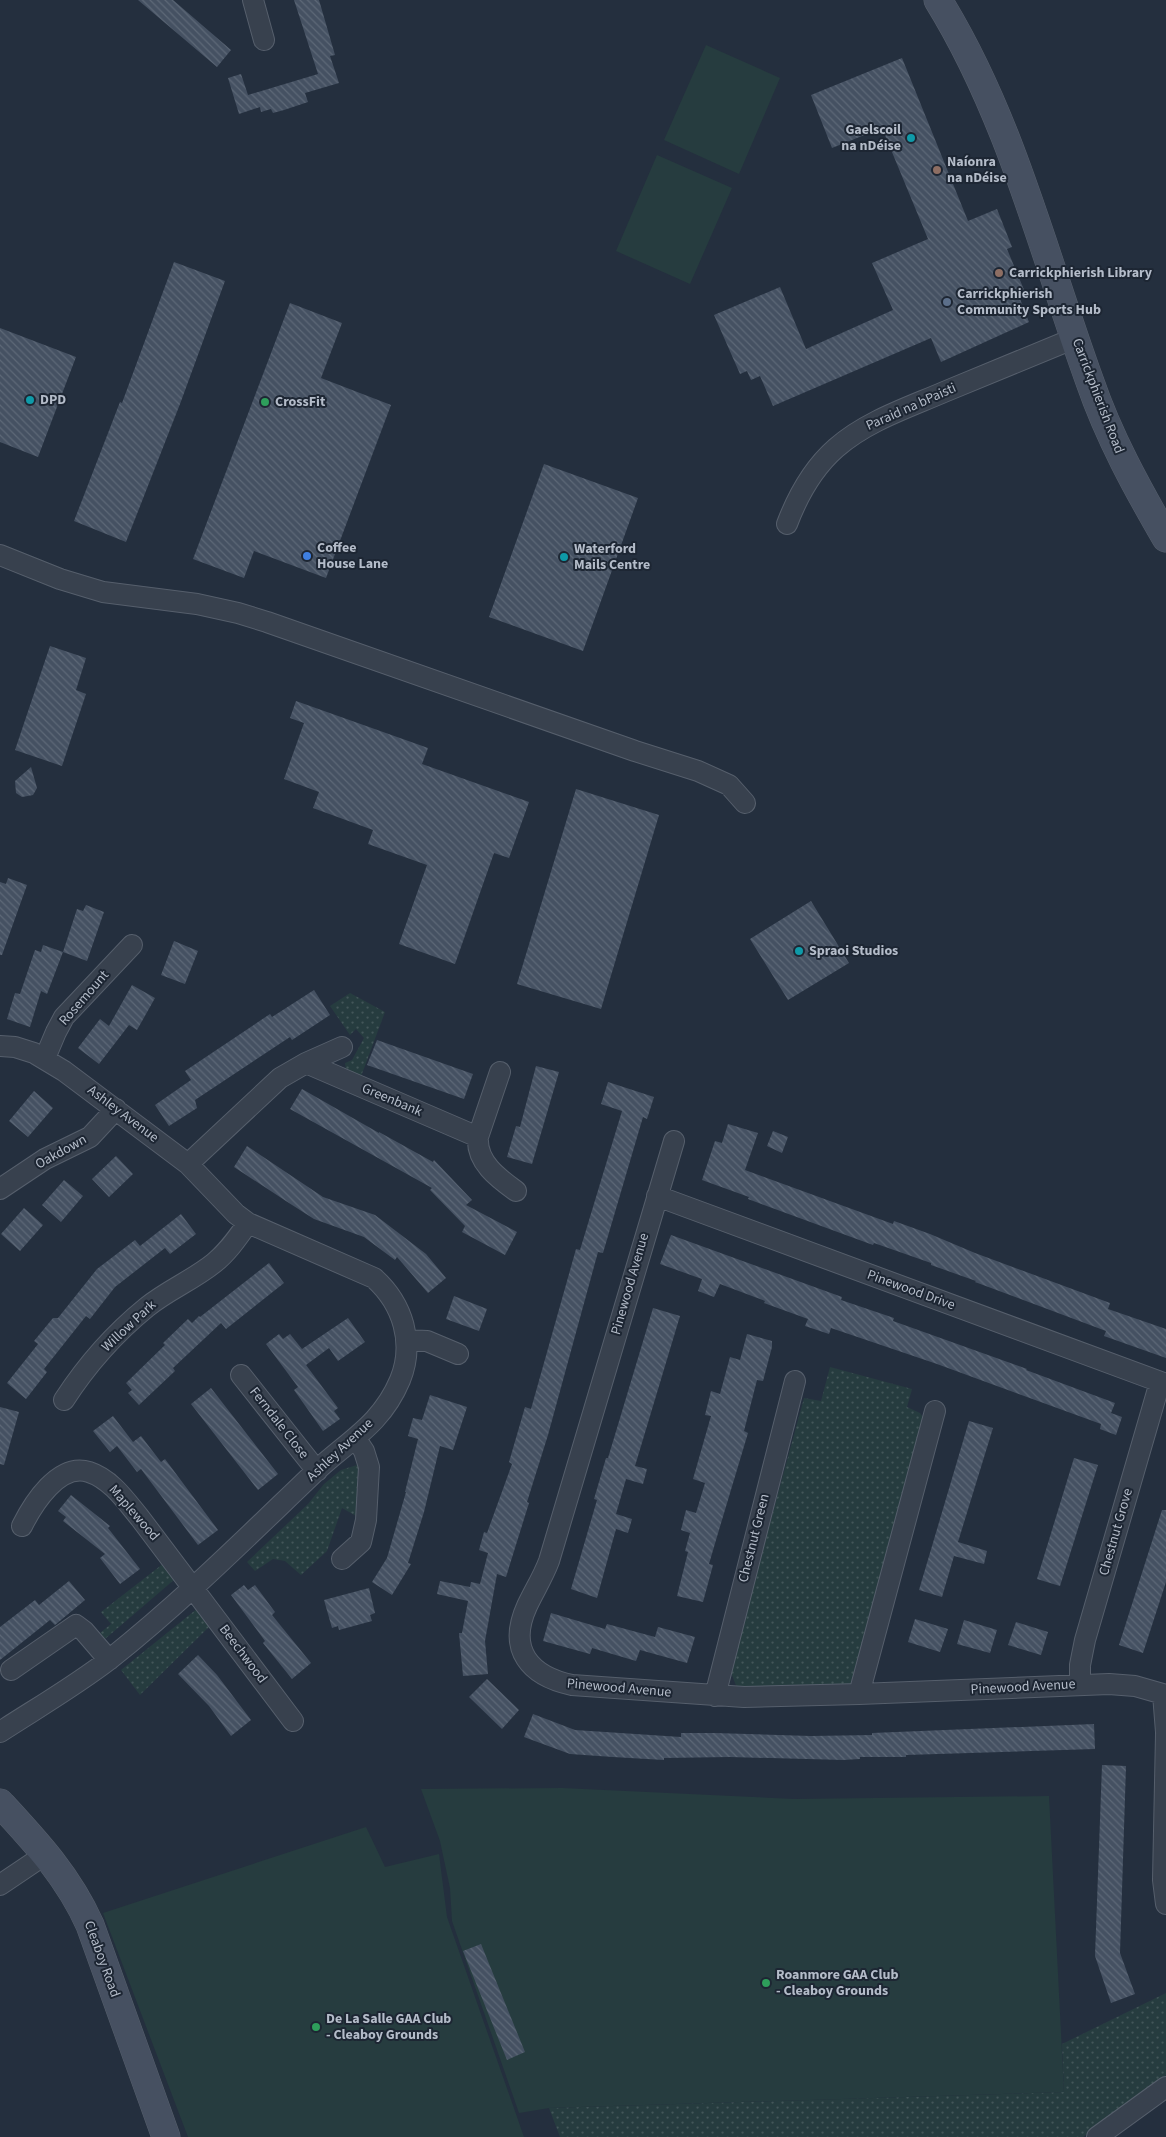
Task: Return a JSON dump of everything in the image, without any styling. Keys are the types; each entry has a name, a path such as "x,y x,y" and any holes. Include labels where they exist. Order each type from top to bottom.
{"street":[{"path":"253,0 267,44"},
{"name":"Carrickphierish Road","path":"938,0 973,63 1013,154 1090,384 1120,454 1166,538"},
{"name":"Paraid na bPaisti","path":"787,524 802,488 812,473 834,449 853,435 897,411 1075,338"},
{"path":"0,555 60,579 103,592 197,604 260,620 626,748 698,771 729,784 745,803"},
{"name":"Rosemount","path":"45,1058 64,1017 132,944"},
{"name":"Ashley Avenue","path":"0,1046 25,1050 45,1058 188,1164 230,1208 248,1223 374,1278 384,1287 398,1307 406,1340 404,1369 396,1389 382,1410 356,1439 317,1471 193,1587 109,1660 74,1685 0,1732"},
{"path":"188,1164 289,1072 342,1047"},
{"name":"Greenbank","path":"306,1063 478,1137"},
{"path":"500,1072 478,1137 478,1149 489,1169 516,1191"},
{"name":"Oakdown","path":"0,1189 45,1159 90,1137 116,1109"},
{"name":"Pinewood Avenue","path":"674,1141 656,1196 549,1560 526,1607 520,1639 525,1657 540,1674 558,1682 587,1687 715,1696 762,1697 859,1694 1080,1684 1124,1684 1165,1693 1163,1880 1166,1904"},
{"name":"Pinewood Drive","path":"656,1196 1163,1383"},
{"name":"Willow Park","path":"64,1400 99,1353 138,1315 161,1296 215,1262 230,1247 248,1223"},
{"path":"406,1340 427,1341 458,1354"},
{"name":"Ferndale Close","path":"242,1375 317,1471"},
{"name":"Chestnut Green","path":"715,1696 795,1381"},
{"name":"Chestnut Grove","path":"1080,1684 1080,1664 1085,1640 1163,1383"},
{"path":"859,1694 935,1411"},
{"path":"342,1559 360,1542 366,1520 369,1467 364,1451 356,1439"},
{"name":"Maplewood","path":"22,1526 34,1503 52,1484 75,1471 90,1472 106,1481 118,1491 193,1587"},
{"name":"Beechwood","path":"193,1587 293,1721"},
{"path":"11,1670 76,1624 84,1630 109,1660"},
{"name":"Cleaboy Road","path":"0,1803 46,1854 69,1884 90,1926 164,2136"},
{"path":"0,1885 46,1854"},
{"path":"1097,2137 1166,2087"}],"green space":[{"path":"706,45 780,78 739,174 664,140"},
{"path":"657,155 732,188 690,284 616,251"},
{"path":"350,993 385,1012 360,1079 346,1072 345,1063 352,1060 364,1038 356,1029 350,1035 330,1006"},
{"path":"830,1367 912,1389 907,1407 920,1413 927,1423 851,1686 737,1688 730,1670 804,1398 821,1401"},
{"path":"360,1464 358,1517 342,1508 327,1551 301,1575 285,1561 273,1559 255,1571 247,1562 308,1504 324,1484 341,1470"},
{"path":"164,1563 175,1579 105,1639 100,1633 111,1624 101,1612"},
{"path":"198,1608 212,1624 140,1695 121,1670"},
{"name":"Roanmore GAA Club - Cleaboy Grounds","path":"562,1788 794,1799 1049,1796 1064,2092 549,2108 519,2113 452,1921 450,1888 440,1841 421,1789"},
{"name":"De La Salle GAA Club - Cleaboy Grounds","path":"366,1827 385,1867 439,1854 447,1917 524,2137 188,2137 103,1913"},
{"path":"1166,1993 1166,2075 1083,2137 560,2137 549,2108 1064,2092 1062,2044"}],"building":[{"path":"138,0 173,0 231,50 217,67"},
{"path":"294,0 319,0 335,55 330,56 339,83 305,93 308,102 284,110 273,113 271,109 261,112 260,107 239,114 228,78 241,74 248,95 318,74"},
{"path":"902,58 968,221 997,209 1012,247 1007,249 1027,297 1020,299 1029,322 941,362 931,338 773,406 760,376 751,380 747,371 740,374 714,315 780,287 806,349 893,310 872,263 928,239 882,128 832,148 811,95"},
{"path":"174,262 225,281 180,404 126,542 74,521 120,402 122,403"},
{"path":"290,303 342,323 321,378 391,405 326,578 254,551 244,578 193,559"},
{"name":"DPD","path":"0,328 76,357 38,457 0,442"},
{"name":"Waterford Mails Centre","path":"544,464 638,498 583,651 489,617"},
{"path":"50,646 86,658 76,690 86,694 62,766 15,750"},
{"path":"296,701 428,748 422,764 529,802 509,858 494,853 455,964 399,944 427,865 368,844 373,830 313,808 319,792 284,779 304,723 290,718"},
{"path":"31,767 37,788 33,795 22,797 16,793 15,781"},
{"path":"576,789 659,815 601,1009 517,984"},
{"path":"8,878 27,885 2,955 0,955 0,882 6,884"},
{"name":"Spraoi Studios","path":"811,901 849,963 788,1000 750,939"},
{"path":"86,905 104,912 87,961 63,952 77,909 83,911"},
{"path":"174,941 198,951 185,984 161,975"},
{"path":"43,945 63,952 47,994 41,991 30,1027 7,1019 15,993 20,994 35,950 41,952"},
{"path":"132,985 155,998 137,1030 129,1025 99,1064 78,1048 100,1019 109,1026"},
{"path":"314,990 330,1015 292,1040 290,1037 195,1100 197,1108 169,1126 155,1105 191,1080 185,1071 270,1014 272,1017"},
{"path":"377,1040 473,1074 464,1099 367,1065"},
{"path":"536,1066 559,1072 532,1164 507,1157 516,1126 520,1127"},
{"path":"608,1082 654,1097 647,1119 643,1117 603,1253 598,1252 548,1435 527,1502 529,1503 506,1577 497,1574 485,1641 488,1674 463,1676 459,1633 462,1633 468,1601 437,1594 440,1581 470,1587 471,1582 480,1584 488,1553 479,1550 484,1532 487,1533 512,1464 509,1462 525,1407 531,1409 576,1249 580,1250 622,1111 601,1104"},
{"path":"302,1089 379,1133 433,1162 434,1160 472,1200 466,1205 517,1232 505,1255 462,1232 465,1226 430,1190 432,1188 290,1109"},
{"path":"34,1091 53,1108 28,1137 9,1121"},
{"path":"728,1124 758,1133 745,1170 893,1224 894,1221 930,1234 975,1253 1110,1303 1108,1309 1166,1329 1166,1358 1104,1336 1106,1331 931,1265 931,1263 874,1243 873,1245 702,1180 715,1141 722,1143"},
{"path":"773,1131 788,1137 782,1153 767,1146"},
{"path":"247,1146 323,1197 375,1215 426,1254 446,1278 428,1293 397,1257 395,1260 364,1237 314,1219 234,1167"},
{"path":"116,1156 133,1174 109,1197 92,1179"},
{"path":"64,1180 83,1196 61,1222 42,1205"},
{"path":"24,1208 43,1225 20,1251 1,1234"},
{"path":"181,1214 196,1234 170,1254 165,1248 115,1287 90,1319 86,1316 44,1369 47,1372 26,1399 7,1383 38,1344 34,1341 53,1318 58,1318 97,1269 135,1240 140,1246"},
{"path":"671,1235 842,1297 841,1300 894,1318 893,1321 1115,1403 1111,1413 1122,1417 1116,1435 1100,1429 1101,1424 937,1364 831,1328 829,1334 805,1326 808,1319 720,1284 714,1297 698,1291 702,1279 660,1264"},
{"path":"269,1263 284,1283 226,1329 221,1323 173,1368 175,1371 139,1405 128,1393 132,1390 126,1383 165,1345 163,1343 188,1319 192,1323"},
{"path":"454,1296 487,1309 479,1331 446,1319"},
{"path":"653,1308 680,1316 635,1466 647,1469 643,1484 626,1479 616,1514 632,1519 628,1533 616,1529 597,1598 571,1589 597,1500 594,1499"},
{"path":"348,1318 365,1342 338,1361 329,1348 306,1365 338,1408 334,1411 340,1419 323,1431 294,1390 298,1387 266,1344 279,1334 283,1339 290,1334 302,1349"},
{"path":"747,1334 772,1341 772,1347 763,1381 757,1380 744,1431 748,1433 709,1564 713,1565 703,1602 677,1596 688,1552 685,1551 690,1533 681,1530 686,1510 696,1513 705,1483 693,1479 711,1416 705,1415 711,1391 720,1394 730,1357 740,1360"},
{"path":"211,1388 278,1474 258,1490 191,1404"},
{"path":"430,1395 467,1407 453,1450 440,1446 424,1512 408,1563 411,1564 392,1595 372,1582 387,1558 406,1492 418,1439 408,1436 413,1418 422,1420"},
{"path":"0,1407 19,1412 4,1465 0,1464"},
{"path":"113,1416 133,1442 141,1436 161,1462 165,1459 218,1530 198,1545 141,1469 137,1472 117,1446 110,1452 93,1431"},
{"path":"969,1421 993,1428 958,1542 987,1551 984,1564 954,1556 942,1597 919,1590"},
{"path":"1074,1458 1098,1465 1060,1586 1037,1579"},
{"path":"71,1495 110,1526 108,1528 140,1569 120,1584 100,1558 105,1554 63,1521 66,1517 58,1511"},
{"path":"1162,1510 1166,1510 1166,1582 1143,1653 1119,1645"},
{"path":"69,1581 85,1600 55,1625 50,1620 0,1660 0,1627 35,1600 39,1605"},
{"path":"244,1585 248,1590 255,1585 275,1612 272,1615 311,1663 292,1679 263,1643 265,1641 231,1595"},
{"path":"369,1588 375,1613 370,1615 372,1621 339,1630 338,1626 332,1628 324,1600"},
{"path":"551,1613 605,1629 607,1624 655,1637 658,1627 695,1637 687,1663 640,1650 636,1661 592,1648 590,1654 543,1641"},
{"path":"915,1619 948,1629 940,1652 908,1642"},
{"path":"964,1620 997,1630 990,1653 957,1644"},
{"path":"1016,1622 1048,1632 1041,1655 1008,1645"},
{"path":"198,1655 217,1675 251,1720 231,1736 209,1706 178,1674"},
{"path":"487,1679 519,1710 502,1729 469,1697"},
{"path":"533,1714 575,1730 681,1737 681,1733 811,1736 872,1735 872,1733 1094,1724 1095,1749 906,1755 906,1757 860,1757 860,1759 843,1760 730,1757 664,1758 664,1760 613,1757 570,1754 524,1737"},
{"path":"1102,1765 1126,1766 1120,1953 1135,1994 1111,2003 1095,1956"},
{"path":"481,1944 525,2052 507,2060 463,1951"}],"place":[{"name":"Gaelscoil na nDéise","path":"911,138"},
{"name":"Naíonra na nDéise","path":"937,170"},
{"name":"Carrickphierish Library","path":"999,273"},
{"name":"Carrickphierish Community Sports Hub","path":"947,302"},
{"name":"DPD","path":"30,400"},
{"name":"CrossFit","path":"265,402"},
{"name":"Coffee House Lane","path":"307,556"},
{"name":"Waterford Mails Centre","path":"564,557"},
{"name":"Spraoi Studios","path":"799,951"},
{"name":"Roanmore GAA Club - Cleaboy Grounds","path":"766,1983"},
{"name":"De La Salle GAA Club - Cleaboy Grounds","path":"316,2027"}]}
